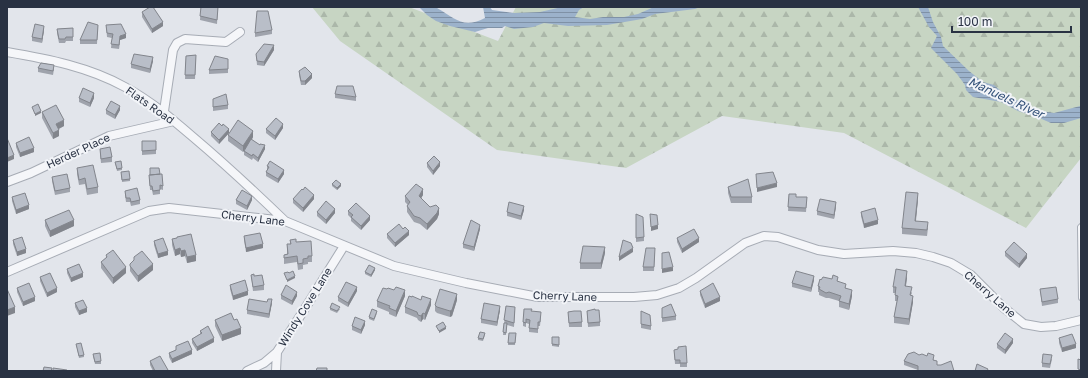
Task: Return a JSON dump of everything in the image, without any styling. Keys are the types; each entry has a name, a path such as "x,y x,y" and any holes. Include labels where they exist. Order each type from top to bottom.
{"street":[{"path":"164,111 173,50 177,43 185,39 226,42 240,32"},
{"name":"Flats Road","path":"7,52 74,66 126,87 164,111 234,172 285,221"},
{"name":"Herder Place","path":"7,182 30,173 109,136 174,121"},
{"name":"Cherry Lane","path":"7,272 149,211 170,208 285,221 394,266 466,284 538,297 634,297 657,295 679,288 696,278 745,243 764,236 778,237 818,250 844,254 893,251 916,253 952,263 971,275 1004,308 1024,324 1041,327 1056,326 1081,320"},
{"name":"Windy Cove Lane","path":"276,371 276,352 344,246"},
{"path":"247,371 264,364 276,352"}],"lane":[{"path":"1081,226 1081,298"}],"green space":[{"path":"312,7 409,7 498,41 516,7 1081,7 1081,158 1026,228 844,133 722,116 626,168 497,150 340,41"}],"water":[{"path":"419,7 435,7 455,19 465,23 471,23 485,18 483,7 490,7 492,10 514,13 540,12 562,7 584,7 579,10 575,17 590,19 603,17 624,17 638,14 654,7 700,7 695,9 655,14 642,19 607,25 568,26 544,23 533,27 514,29 505,26 502,28 488,28 475,32 436,21"},
{"name":"Manuels River","path":"918,7 928,7 933,22 941,37 943,46 983,82 994,85 1002,92 1035,110 1054,113 1080,106 1081,104 1081,118 1064,123 1051,123 1018,111 1001,102 973,97 966,90 965,85 957,74 931,48 937,36 929,27"}],"building":[{"path":"150,7 153,7 163,22 152,29 142,12"},
{"path":"201,7 218,7 217,20 200,16"},
{"path":"257,11 268,11 272,30 255,33"},
{"path":"88,22 98,25 97,40 80,40"},
{"path":"35,24 44,26 42,39 32,37"},
{"path":"121,24 126,34 120,36 119,45 111,44 113,34 107,33 106,25"},
{"path":"73,28 73,37 59,39 57,29"},
{"path":"264,44 274,45 264,62 257,61 256,54"},
{"path":"134,54 153,57 150,69 131,64"},
{"path":"196,55 195,75 185,75 186,56"},
{"path":"215,56 228,59 228,69 209,70"},
{"path":"41,63 54,65 53,71 38,68"},
{"path":"305,67 312,74 305,81 301,81 299,71"},
{"path":"337,86 353,86 356,97 335,94"},
{"path":"83,88 94,93 90,103 79,98"},
{"path":"226,94 228,105 213,107 213,99"},
{"path":"111,101 120,106 115,115 106,110"},
{"path":"38,104 41,111 35,114 32,107"},
{"path":"56,105 64,120 56,124 59,130 53,133 42,112"},
{"path":"276,118 283,124 275,136 266,129"},
{"path":"238,120 253,131 243,146 228,135"},
{"path":"219,123 222,126 223,124 229,129 219,140 211,132"},
{"path":"29,137 34,148 20,153 16,143"},
{"path":"7,138 14,155 7,158"},
{"path":"251,139 260,145 265,145 258,158 253,154 252,156 244,151"},
{"path":"142,141 156,141 156,150 142,151"},
{"path":"110,147 112,157 101,159 100,149"},
{"path":"434,156 440,162 433,171 427,163"},
{"path":"121,161 122,168 117,169 115,162"},
{"path":"270,161 284,170 278,179 266,172"},
{"path":"93,165 98,187 87,189 85,178 79,180 77,168"},
{"path":"150,168 159,168 160,174 150,175"},
{"path":"129,171 130,179 122,180 121,172"},
{"path":"773,172 777,183 757,188 756,174"},
{"path":"67,174 70,188 55,191 52,177"},
{"path":"162,174 163,186 160,185 160,190 153,191 152,186 150,186 149,175"},
{"path":"748,179 752,197 731,197 728,187"},
{"path":"336,180 341,184 337,188 332,184"},
{"path":"416,184 423,189 419,196 430,207 436,205 439,208 437,213 427,224 420,218 414,216 407,206 410,202 405,196"},
{"path":"305,187 314,195 303,208 293,199"},
{"path":"137,188 140,200 131,202 130,198 126,198 125,191"},
{"path":"242,190 252,196 247,206 236,200"},
{"path":"906,192 918,193 915,221 928,222 927,230 902,228"},
{"path":"25,193 29,205 16,210 12,197"},
{"path":"789,194 796,194 796,197 807,197 806,208 788,207"},
{"path":"820,199 836,202 834,215 817,211"},
{"path":"326,201 335,209 326,220 317,212"},
{"path":"509,202 524,206 521,216 507,212"},
{"path":"356,203 370,216 361,226 351,217 353,215 348,211"},
{"path":"875,208 878,220 864,224 861,212"},
{"path":"69,210 74,220 50,231 45,220"},
{"path":"636,214 643,217 644,237 636,238"},
{"path":"650,214 657,215 658,225 651,227"},
{"path":"471,220 480,225 474,247 463,244"},
{"path":"399,224 403,229 405,227 409,231 395,243 387,234"},
{"path":"694,229 699,238 682,249 677,238"},
{"path":"260,233 263,244 246,248 244,236"},
{"path":"191,234 196,255 187,257 185,250 181,251 180,248 175,250 172,239"},
{"path":"22,237 26,249 17,252 13,240"},
{"path":"163,238 168,251 158,254 154,241"},
{"path":"296,239 296,242 311,241 312,256 308,256 308,258 303,259 303,263 298,264 297,256 284,258 284,255 288,254 287,244 291,244 290,240"},
{"path":"623,240 631,243 633,248 619,257"},
{"path":"1014,242 1027,254 1019,264 1005,252"},
{"path":"583,246 605,247 601,263 580,263"},
{"path":"646,248 655,248 654,267 643,267"},
{"path":"113,250 126,267 113,278 101,262 107,257 106,255"},
{"path":"142,251 153,264 138,276 130,264 134,260 134,257"},
{"path":"669,252 673,267 662,269 662,253"},
{"path":"79,264 83,273 71,278 67,269"},
{"path":"369,265 375,268 371,275 365,272"},
{"path":"896,269 907,271 905,286 912,287 910,295 913,296 909,319 894,317 898,296 895,295 896,287 893,287"},
{"path":"293,271 295,276 287,280 284,273"},
{"path":"796,271 814,276 811,288 792,283"},
{"path":"50,273 57,288 47,293 40,277"},
{"path":"254,274 254,276 262,275 264,285 253,287 251,275"},
{"path":"833,275 838,277 837,281 846,284 845,288 852,290 849,304 839,301 841,296 829,292 826,293 819,289 820,287 818,286 820,279 821,280 823,277 832,279"},
{"path":"245,280 248,291 233,296 230,285"},
{"path":"346,282 357,287 348,303 338,297"},
{"path":"29,283 35,297 23,302 17,288"},
{"path":"713,283 720,297 705,304 700,291"},
{"path":"286,285 297,292 292,301 281,295"},
{"path":"396,287 405,290 396,311 389,308 390,306 377,301 383,288 394,290"},
{"path":"1056,287 1058,299 1042,302 1040,289"},
{"path":"7,289 15,307 7,310"},
{"path":"440,289 457,294 452,310 450,311 435,305"},
{"path":"409,296 421,300 422,296 431,299 425,314 423,313 421,316 418,315 417,312 405,307"},
{"path":"249,299 267,302 268,299 272,299 269,314 247,310"},
{"path":"83,300 87,308 79,311 75,303"},
{"path":"332,303 340,307 337,311 330,308"},
{"path":"484,303 500,306 497,322 481,319"},
{"path":"671,304 676,316 662,318 662,308"},
{"path":"506,306 515,307 514,323 504,320"},
{"path":"372,309 377,311 374,319 369,317"},
{"path":"524,309 532,309 531,311 541,312 540,322 538,322 538,329 529,328 530,320 526,319 526,323 523,322"},
{"path":"595,309 599,310 600,322 588,323 587,311"},
{"path":"581,311 582,322 569,323 568,312"},
{"path":"641,311 650,315 651,326 641,324"},
{"path":"231,313 234,320 237,319 241,328 222,335 215,320"},
{"path":"355,317 365,321 361,330 352,326"},
{"path":"443,322 446,327 439,331 436,326"},
{"path":"504,323 507,323 506,333 503,332"},
{"path":"208,326 214,338 197,347 192,339 202,333 200,331"},
{"path":"480,332 485,333 483,339 478,338"},
{"path":"509,333 516,333 515,343 508,343"},
{"path":"1005,333 1013,339 1005,350 997,344"},
{"path":"1072,334 1076,344 1062,348 1059,338"},
{"path":"552,337 559,337 559,345 552,344"},
{"path":"188,341 192,350 172,359 169,353 176,350 176,346"},
{"path":"81,343 84,355 79,356 76,344"},
{"path":"686,346 687,363 680,363 680,360 675,360 674,350 678,349 678,347"},
{"path":"914,352 919,355 922,354 927,356 928,353 934,355 933,360 937,361 937,365 951,361 954,371 918,371 918,366 904,361 908,354"},
{"path":"100,353 101,361 95,362 93,354"},
{"path":"1043,354 1052,355 1050,364 1042,363"},
{"path":"160,356 168,370 166,371 155,371 150,361"},
{"path":"1078,359 1081,360 1081,370 1078,369"},
{"path":"977,364 988,369 987,371 975,371"},
{"path":"44,367 52,368 51,371 43,371"},
{"path":"53,368 67,370 53,371"},
{"path":"317,368 327,368 327,371 316,371"}]}
